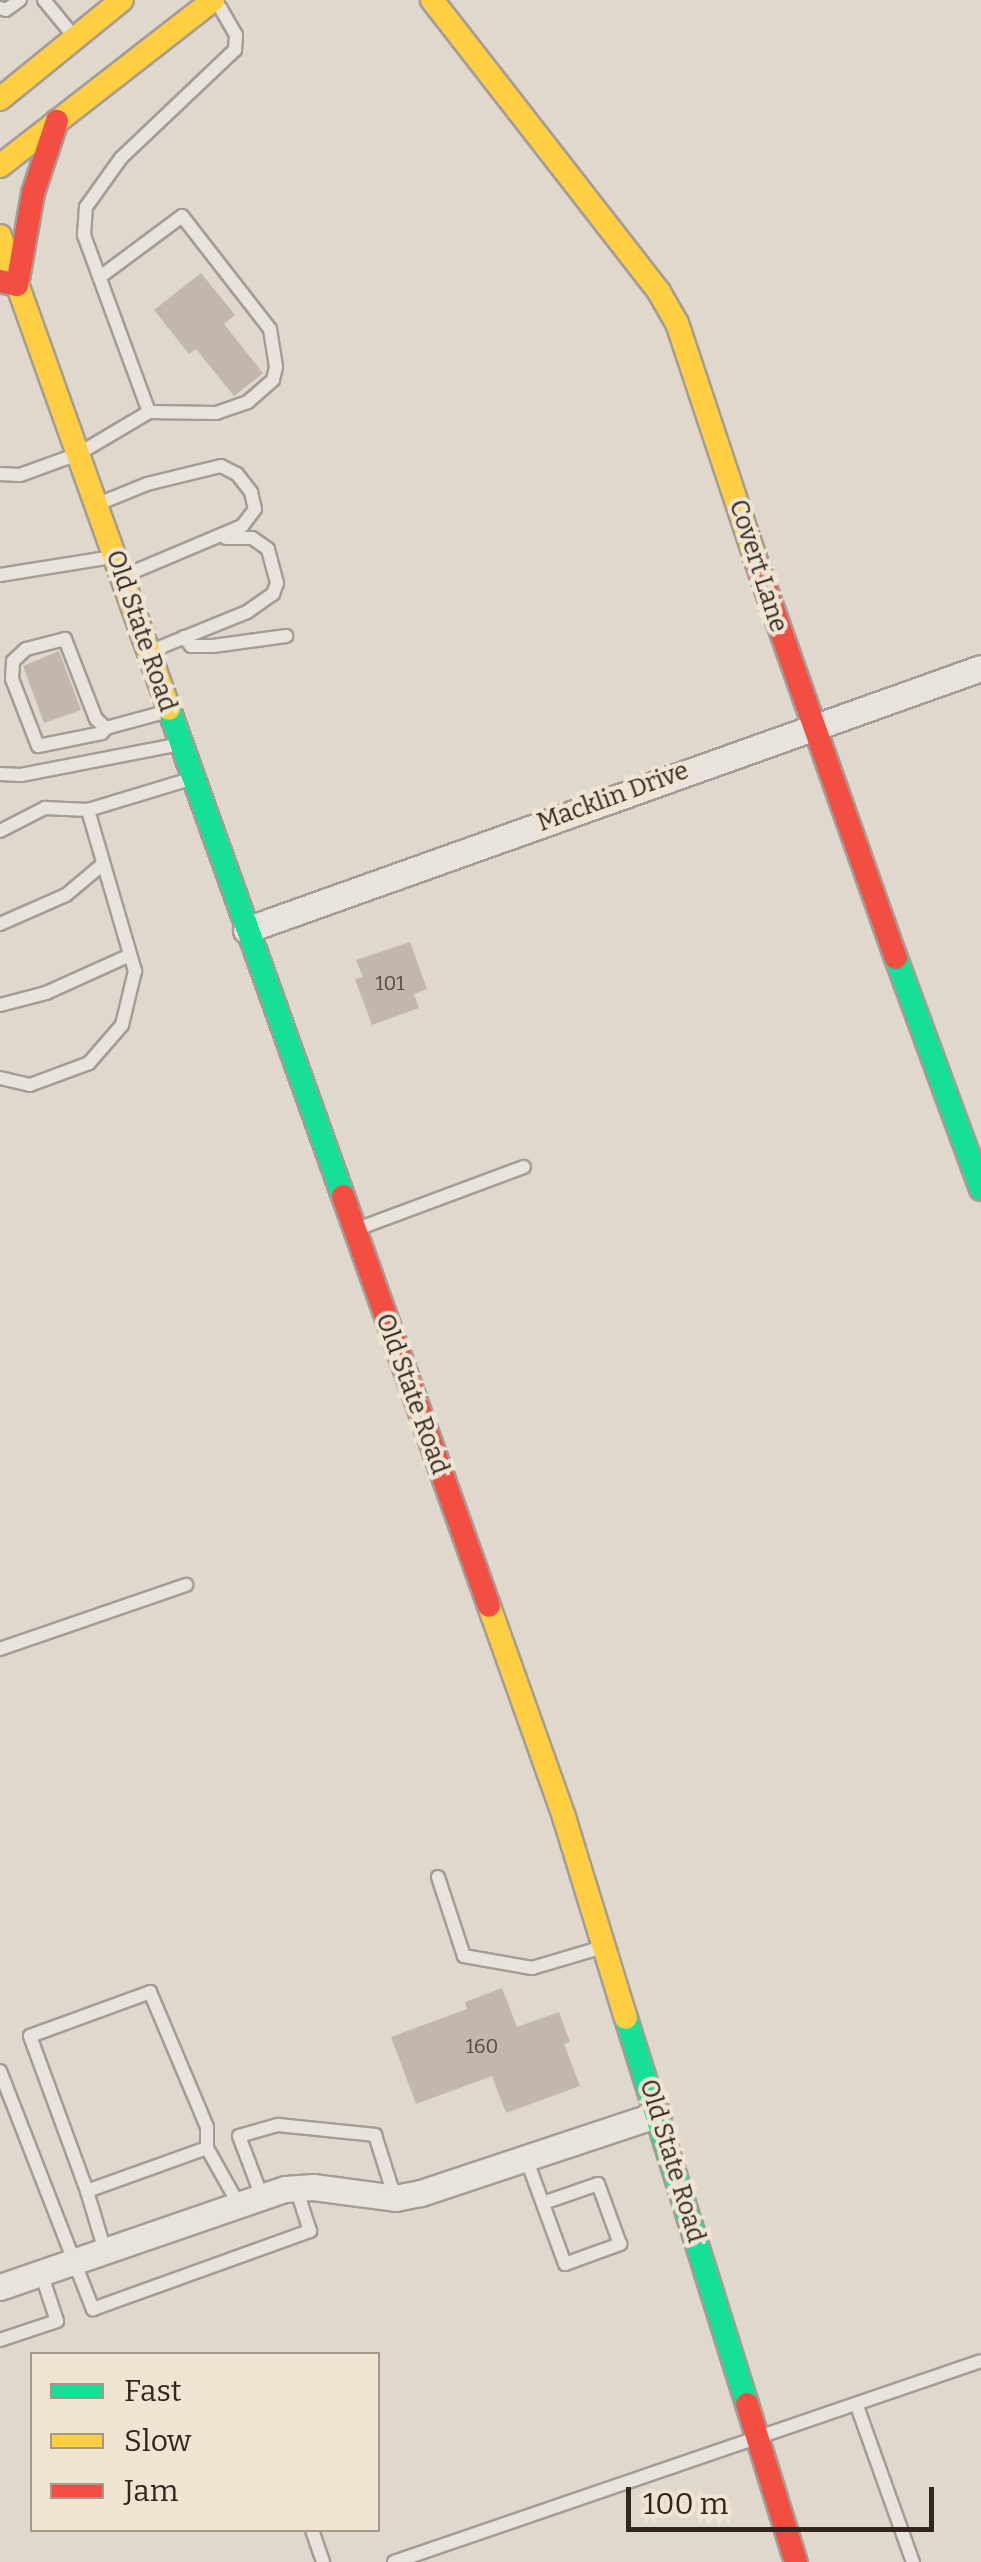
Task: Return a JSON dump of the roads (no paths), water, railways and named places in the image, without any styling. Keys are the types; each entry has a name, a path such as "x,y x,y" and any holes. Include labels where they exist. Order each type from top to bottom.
{"main road":[{"path":"0,99 122,0"},
{"path":"0,166 215,0"},
{"name":"Covert Lane","path":"432,0 659,292 677,324 812,728 981,1189"},
{"path":"0,80 25,78"},
{"path":"8,283 58,121"},
{"name":"Old State Road","path":"0,236 8,283 78,454 564,1818 796,2562"}],"street":[{"name":"Macklin Drive","path":"246,930 981,668"},
{"path":"0,2287 296,2188 395,2198 658,2114"}],"lane":[{"path":"0,8 6,10 20,0"},
{"path":"44,0 75,38"},
{"path":"149,412 84,234 86,207 121,158 235,50 236,35 215,0"},
{"path":"2,477 78,454 149,412 186,416 248,402 272,380 276,367 270,329 182,216 100,277"},
{"path":"0,575 118,567 213,539 242,526 254,509 251,492 229,469 194,470 96,505"},
{"path":"148,652 264,603 277,583 273,558 262,542 241,536 213,539"},
{"path":"184,637 192,646 213,646 286,636"},
{"path":"106,728 96,718 65,639 26,649 12,662 12,679 38,746 102,733 106,728 169,711"},
{"path":"0,774 22,774 180,744"},
{"path":"0,831 45,808 88,810 192,778"},
{"path":"0,1078 30,1084 90,1063 122,1025 134,971 88,810"},
{"path":"0,924 10,923 66,895 103,864"},
{"path":"0,1005 46,993 130,955"},
{"path":"354,1230 524,1167"},
{"path":"0,1649 186,1585"},
{"path":"438,1877 464,1956 532,1968 605,1947"},
{"path":"105,2251 30,2036 150,1992 207,2127 207,2148 250,2201"},
{"path":"0,2071 93,2309 310,2231 296,2188"},
{"path":"250,2201 239,2136 278,2125 374,2136 395,2198"},
{"path":"87,2191 207,2148"},
{"path":"526,2158 565,2264 620,2244 598,2184 543,2203"},
{"path":"0,2340 56,2320 40,2273"},
{"path":"394,2562 981,2360"},
{"path":"856,2406 913,2562"},
{"path":"313,2532 323,2562"}]}
